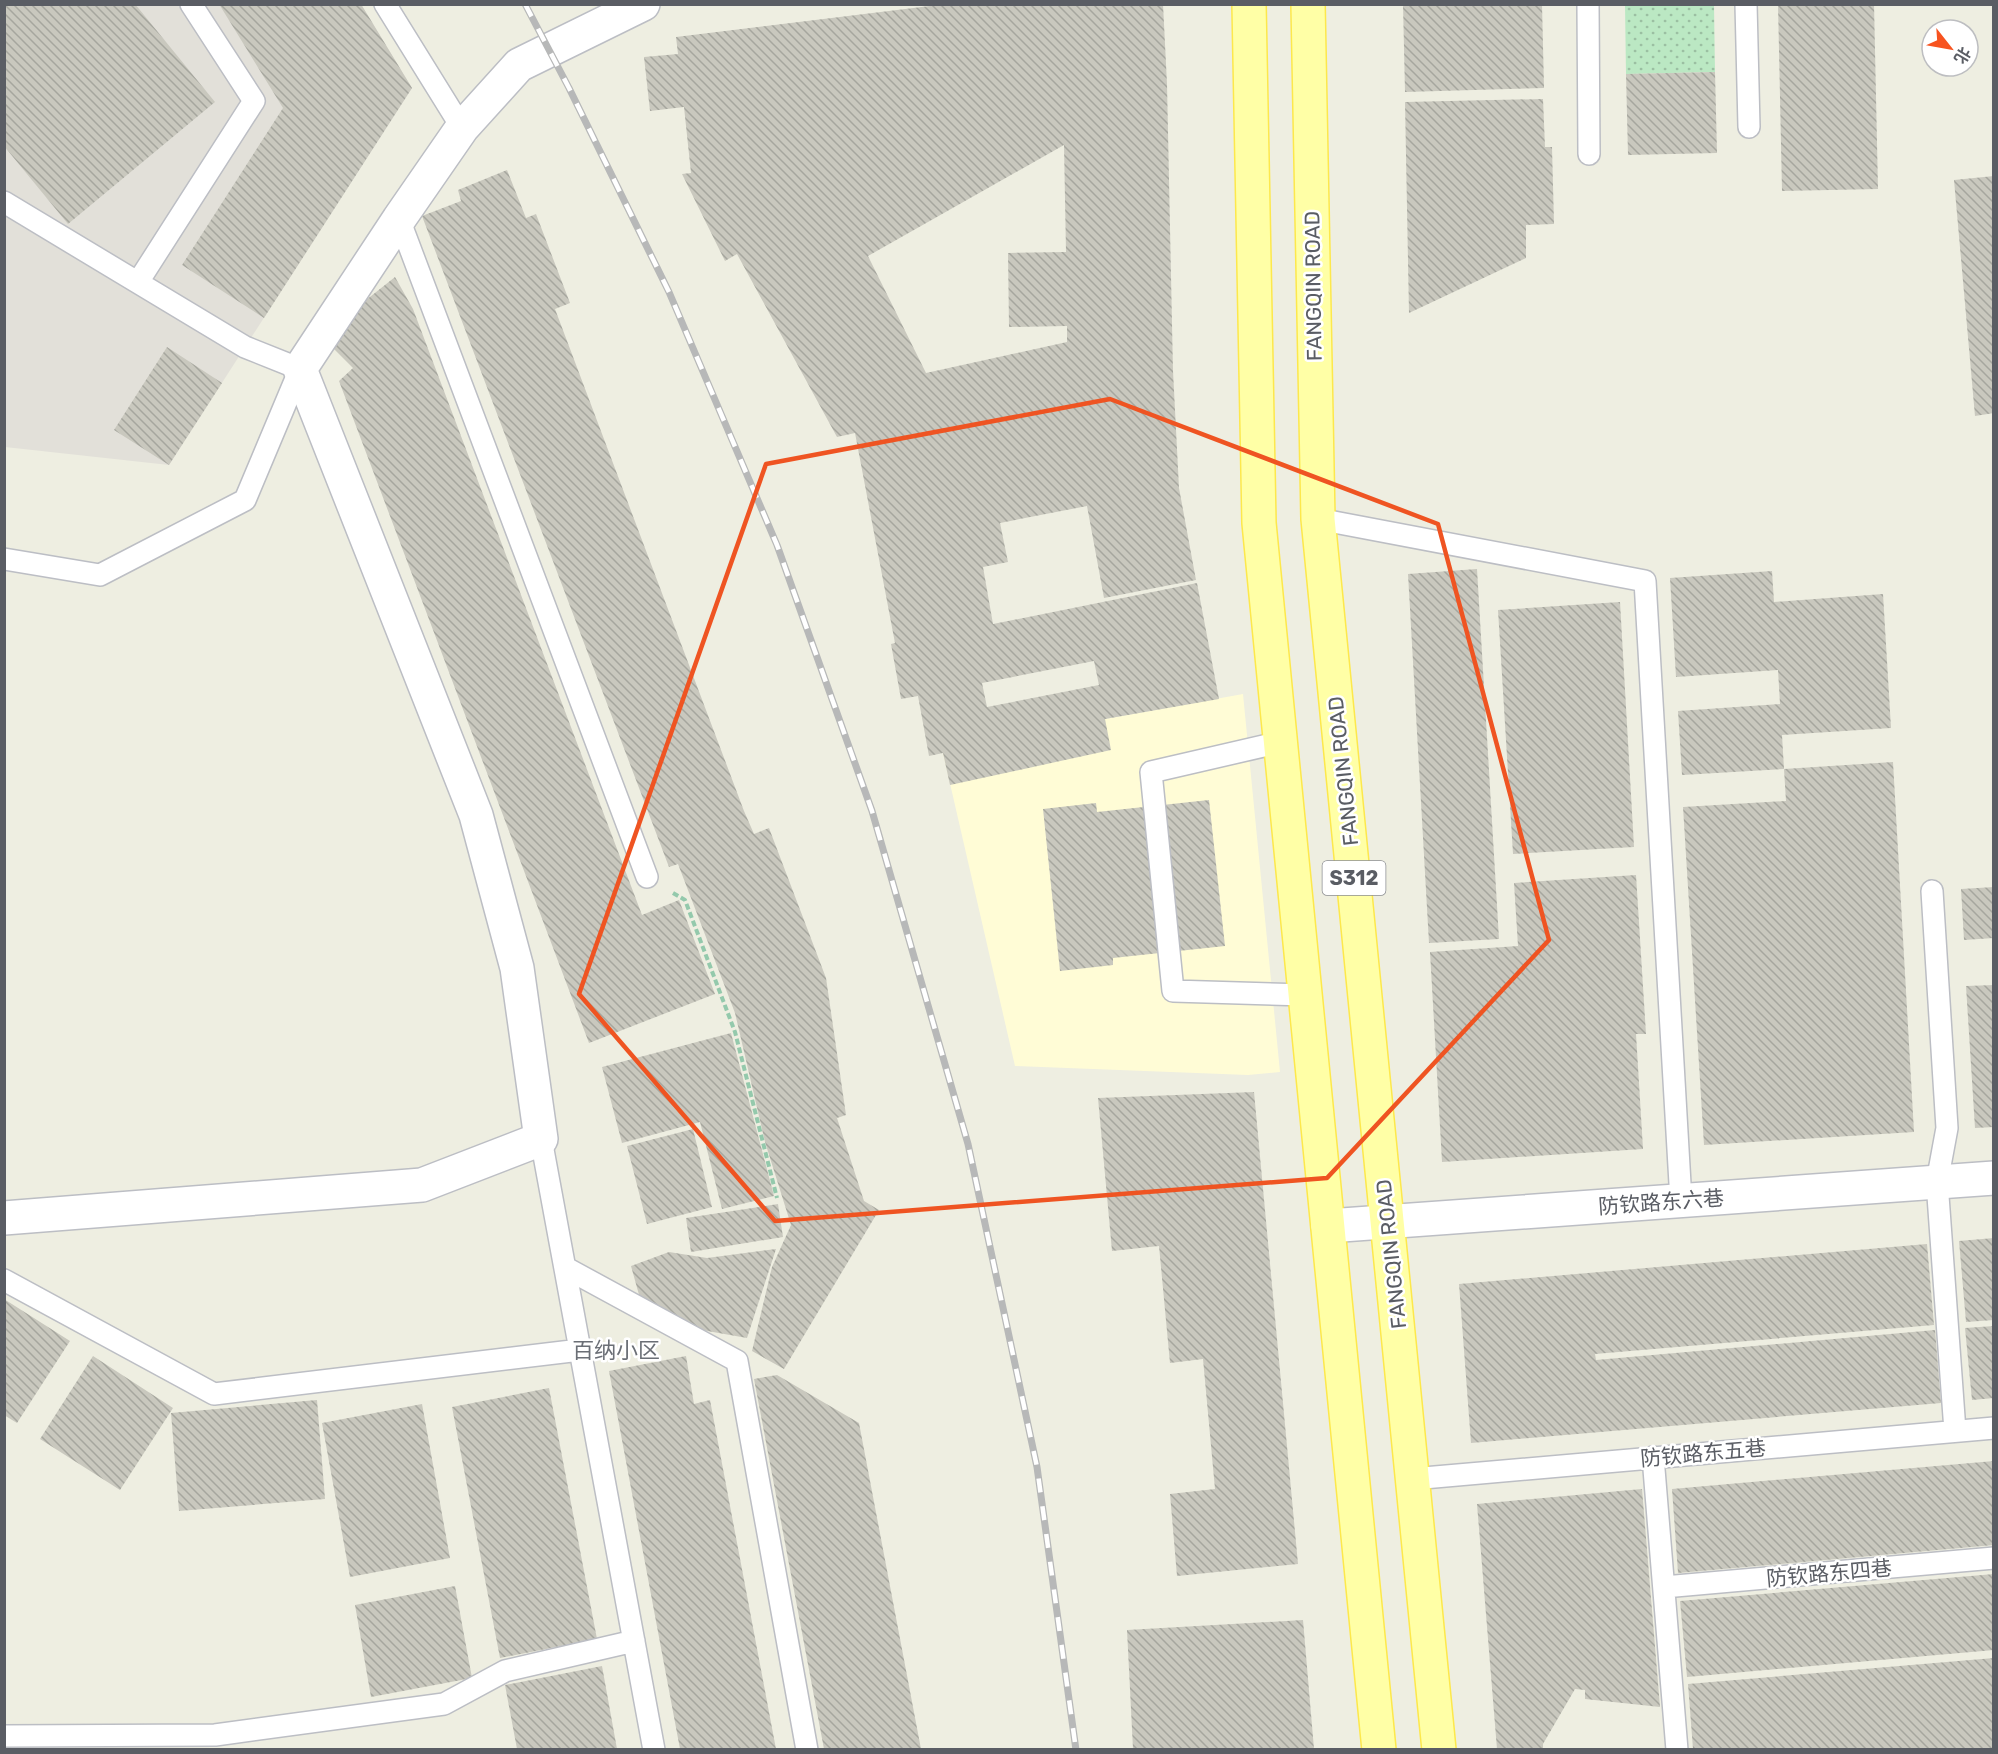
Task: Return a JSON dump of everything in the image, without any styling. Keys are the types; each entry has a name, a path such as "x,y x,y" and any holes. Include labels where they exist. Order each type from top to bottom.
{"main road":[{"name":"S312","path":"1249,4 1259,523 1379,1749"},
{"name":"FANGQIN ROAD","path":"1308,4 1318,519 1439,1749"}],"street":[{"path":"4,1218 422,1185 541,1139 517,968 476,816 300,369 462,128 519,65 643,4"},
{"name":"防钦路东六巷","path":"1328,1226 1994,1178"}],"lane":[{"path":"138,282 254,101 191,4"},
{"path":"385,4 462,128"},
{"path":"1588,4 1589,154"},
{"path":"1746,4 1749,127"},
{"path":"4,202 245,347 300,369 245,500 100,575 4,559"},
{"path":"399,219 647,877"},
{"path":"1318,519 1645,581 1682,1201"},
{"path":"1281,742 1150,772 1173,991 1306,995"},
{"path":"1932,891 1947,1128 1937,1182 1955,1431"},
{"path":"541,1139 654,1749"},
{"path":"566,1268 737,1361 807,1749"},
{"path":"4,1280 214,1394 580,1350"},
{"name":"防钦路东五巷","path":"1412,1479 1994,1428"},
{"path":"1653,1457 1677,1749"},
{"name":"防钦路东四巷","path":"1664,1587 1994,1558"},
{"path":"4,1736 215,1735 444,1704 505,1671 634,1641"}],"path":[{"path":"647,877 685,900 735,1032 777,1198"}],"highlighted area":[{"path":"1110,399 1438,524 1549,940 1327,1178 775,1221 579,994 766,464"}],"shaded area":[{"path":"5,5 361,5 412,88 169,465 5,447"},
{"path":"1243,694 1280,1072 1248,1075 1015,1066 943,753 1105,719"}],"green space":[{"path":"1625,5 1714,5 1715,72 1626,74"}],"building":[{"path":"4,4 135,4 215,102 68,224 4,146"},
{"path":"219,4 361,4 412,88 264,318 182,265 283,108"},
{"path":"946,4 1163,4 1167,84 1173,371 1179,488 1196,580 1104,598 1087,506 1000,523 1008,562 983,567 993,624 1197,583 1219,699 1105,719 1111,750 950,785 943,753 929,756 918,696 901,699 891,644 895,643 855,433 837,437 737,254 725,261 682,174 691,173 684,107 650,111 644,57 678,54 676,37","holes":["1064,145 1066,252 1008,253 1009,327 1067,326 1067,342 926,373 868,256","1094,661 1099,685 987,707 982,683"]},
{"path":"1403,4 1542,4 1544,88 1405,92"},
{"path":"1778,4 1874,4 1878,189 1782,191"},
{"path":"1715,72 1717,153 1628,155 1626,74"},
{"path":"1543,99 1545,147 1552,147 1554,224 1526,225 1526,258 1409,313 1405,102"},
{"path":"507,170 526,218 536,214 570,303 555,309 744,811 754,834 769,828 826,978 846,1115 837,1118 864,1201 879,1210 784,1369 752,1351 772,1267 791,1225 765,1142 735,1013 678,864 669,867 422,216 461,201 458,190"},
{"path":"1994,176 1994,413 1975,416 1954,180"},
{"path":"395,277 413,309 642,915 679,900 715,994 589,1043 339,381 353,368 332,347 356,308"},
{"path":"167,347 222,383 169,465 114,430"},
{"path":"1477,569 1499,939 1429,943 1408,574"},
{"path":"1772,571 1774,602 1883,594 1891,728 1782,735 1784,769 1682,775 1678,711 1780,704 1778,670 1676,677 1670,578"},
{"path":"1620,602 1634,847 1513,854 1498,610"},
{"path":"1893,762 1914,1132 1704,1145 1683,807 1786,801 1784,769"},
{"path":"1209,800 1225,946 1113,958 1113,965 1060,971 1043,809 1096,803 1097,812"},
{"path":"1636,875 1646,1034 1636,1034 1643,1149 1442,1162 1430,952 1518,946 1514,883"},
{"path":"1994,887 1994,938 1964,940 1961,889"},
{"path":"1994,985 1994,1127 1975,1128 1966,986"},
{"path":"731,1033 774,1196 722,1209 700,1122 622,1143 602,1067"},
{"path":"1254,1092 1298,1564 1177,1576 1170,1494 1215,1489 1203,1359 1170,1363 1159,1246 1112,1251 1098,1098"},
{"path":"693,1129 712,1207 647,1224 627,1146"},
{"path":"778,1204 783,1237 691,1252 686,1218"},
{"path":"1994,1238 1994,1320 1966,1322 1959,1241"},
{"path":"1927,1244 1934,1325 1595,1354 1596,1360 1935,1330 1941,1403 1471,1443 1459,1284"},
{"path":"776,1249 747,1338 696,1329 641,1302 631,1266 669,1252 707,1258"},
{"path":"4,1299 70,1341 17,1423 4,1415"},
{"path":"1994,1326 1994,1398 1972,1400 1965,1328"},
{"path":"93,1356 173,1408 120,1490 40,1439"},
{"path":"686,1356 694,1404 710,1400 776,1749 680,1749 609,1371"},
{"path":"777,1375 859,1423 921,1749 824,1749 754,1379"},
{"path":"549,1388 597,1639 500,1658 452,1407"},
{"path":"317,1400 325,1499 179,1511 171,1413"},
{"path":"422,1404 450,1558 350,1577 322,1423"},
{"path":"1994,1461 1994,1545 1678,1573 1672,1489"},
{"path":"1642,1489 1660,1707 1585,1699 1585,1690 1575,1689 1543,1744 1543,1749 1497,1749 1477,1504"},
{"path":"1994,1574 1994,1650 1687,1677 1680,1601"},
{"path":"455,1586 472,1678 371,1697 355,1605"},
{"path":"1303,1620 1314,1749 1133,1749 1127,1630"},
{"path":"1994,1658 1994,1749 1693,1749 1688,1684"},
{"path":"602,1666 617,1749 517,1749 505,1685"}],"railway":[{"path":"525,4 669,292 777,545 872,811 968,1144 1037,1467 1076,1750"}],"district":[{"name":"百纳小区","path":"616,1350"}]}
